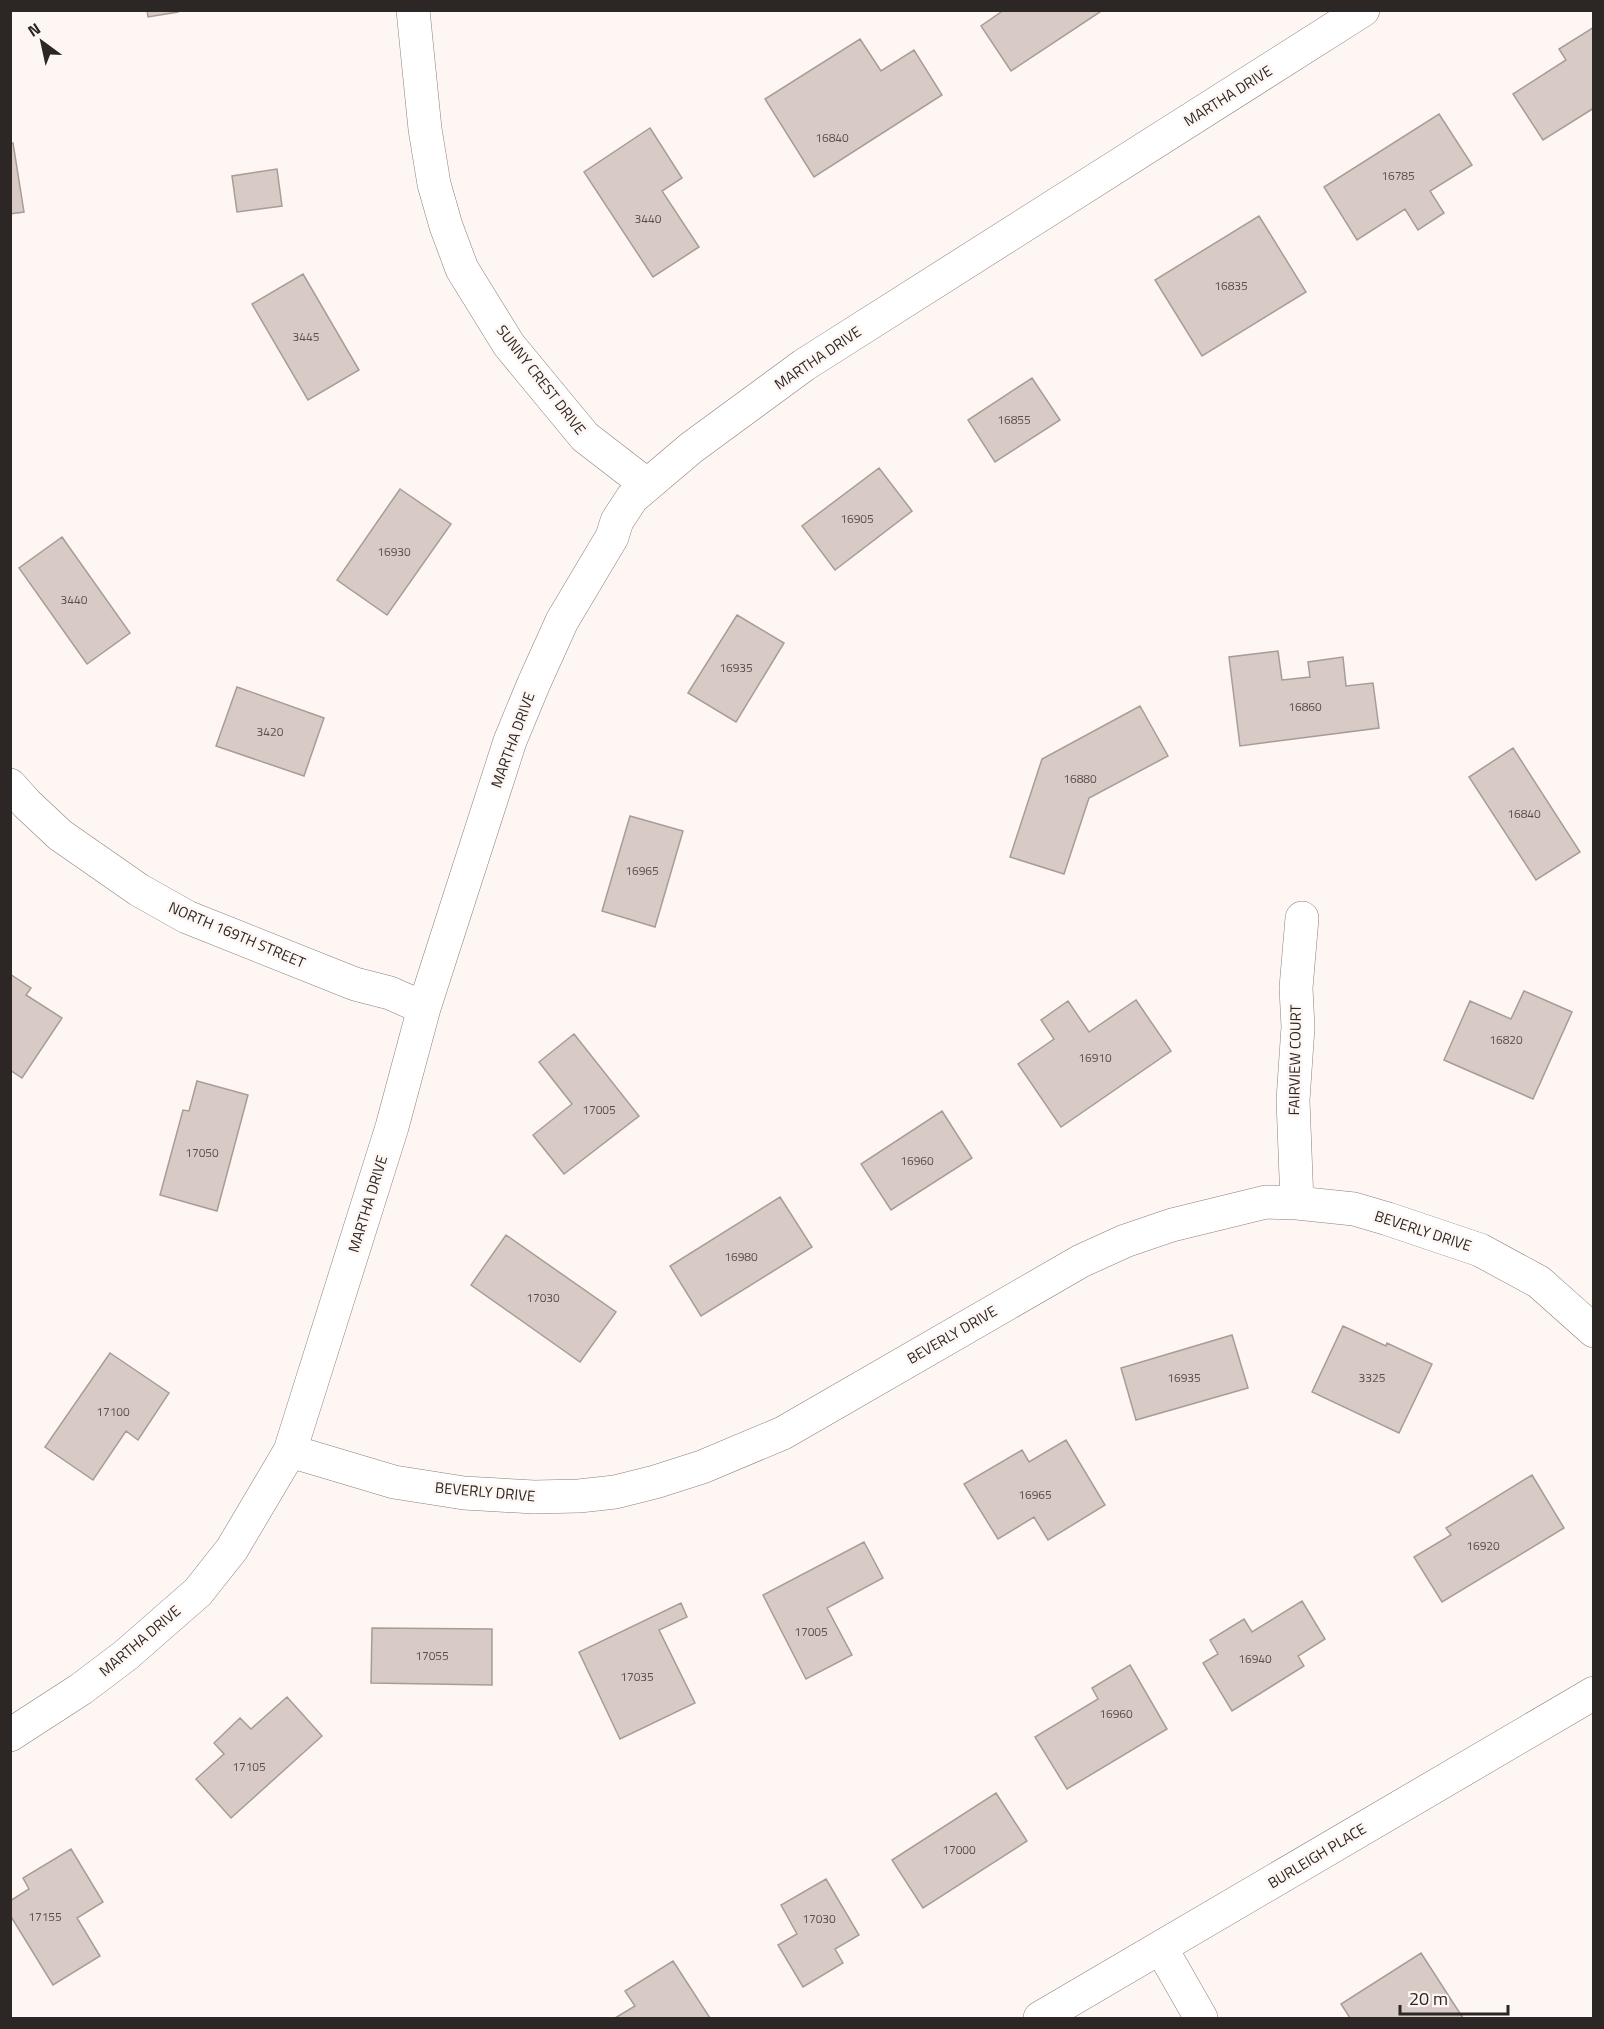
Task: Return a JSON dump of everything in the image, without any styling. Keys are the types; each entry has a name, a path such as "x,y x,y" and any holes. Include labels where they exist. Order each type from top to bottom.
{"street":[{"name":"SUNNY CREST DRIVE","path":"413,10 425,129 435,184 446,226 462,269 509,345 585,437 646,484"},
{"name":"MARTHA DRIVE","path":"10,1735 81,1689 126,1655 198,1592 232,1549 290,1451 392,1127 424,1008 510,741 562,621 612,537 617,521 632,498 691,447 804,365 1363,10"},
{"name":"NORTH 169TH STREET","path":"10,785 60,835 139,890 187,916 355,984 390,993 424,1008"},
{"name":"FAIRVIEW COURT","path":"1297,1203 1293,1100 1298,1027 1296,988 1302,918"},
{"name":"BEVERLY DRIVE","path":"290,1451 394,1482 464,1493 534,1497 579,1496 615,1492 656,1482 702,1467 783,1432 1081,1261 1125,1241 1172,1225 1266,1202 1354,1209 1480,1250 1539,1282 1593,1331"},
{"name":"BURLEIGH PLACE","path":"1040,2019 1593,1693"},
{"path":"1161,1948 1201,2019"}],"building":[{"path":"147,10 178,10 178,12 148,17"},
{"path":"1004,10 1103,10 1011,71 981,26"},
{"path":"1594,27 1594,108 1543,140 1513,94 1566,60 1559,49"},
{"path":"860,39 881,71 914,50 942,95 814,177 765,99"},
{"path":"1439,114 1472,165 1430,191 1444,213 1418,230 1405,209 1357,240 1324,187"},
{"path":"650,128 682,178 662,191 699,247 653,277 584,172"},
{"path":"10,143 13,143 24,212 10,214"},
{"path":"277,169 282,206 237,212 232,176"},
{"path":"1259,216 1306,292 1202,356 1155,280"},
{"path":"303,274 359,370 308,400 252,304"},
{"path":"1032,378 1060,420 995,462 968,420"},
{"path":"879,468 912,511 835,570 802,526"},
{"path":"400,489 451,524 387,615 337,580"},
{"path":"62,537 130,633 87,664 19,568"},
{"path":"737,615 784,643 736,722 688,693"},
{"path":"1278,651 1282,680 1310,677 1308,662 1343,657 1346,686 1373,683 1379,728 1240,746 1229,657"},
{"path":"237,687 324,718 304,776 216,746"},
{"path":"1140,706 1168,756 1089,798 1064,874 1010,857 1042,759"},
{"path":"1513,748 1580,852 1536,880 1469,777"},
{"path":"630,816 683,831 655,927 602,911"},
{"path":"10,974 31,988 26,995 62,1018 22,1078 10,1070"},
{"path":"1524,991 1572,1012 1533,1099 1444,1060 1470,1001 1511,1019"},
{"path":"1136,1000 1171,1051 1061,1127 1018,1064 1054,1039 1041,1020 1068,1001 1089,1032"},
{"path":"574,1034 639,1116 564,1174 533,1135 572,1104 539,1062"},
{"path":"197,1081 248,1095 217,1211 160,1195 183,1110 189,1111"},
{"path":"942,1111 972,1158 891,1210 861,1164"},
{"path":"780,1197 812,1247 701,1316 670,1266"},
{"path":"506,1235 616,1312 580,1362 471,1285"},
{"path":"1343,1326 1432,1364 1399,1433 1312,1392"},
{"path":"1232,1335 1248,1388 1136,1420 1121,1368"},
{"path":"110,1353 169,1393 138,1440 126,1431 93,1480 45,1447"},
{"path":"1066,1440 1105,1505 1048,1540 1034,1517 998,1539 964,1484 1022,1450 1029,1462"},
{"path":"1532,1475 1564,1528 1442,1602 1414,1557 1451,1535 1446,1528"},
{"path":"864,1542 883,1578 827,1608 852,1655 806,1679 763,1595"},
{"path":"1302,1601 1325,1639 1298,1656 1304,1666 1232,1711 1203,1663 1218,1654 1210,1640 1244,1619 1252,1632"},
{"path":"681,1603 687,1617 659,1630 695,1703 620,1739 579,1652"},
{"path":"372,1628 492,1629 492,1685 371,1683"},
{"path":"1130,1665 1167,1729 1067,1789 1035,1737 1098,1699 1092,1688"},
{"path":"287,1697 322,1736 231,1818 196,1779 224,1754 214,1743 240,1718 251,1729"},
{"path":"996,1793 1027,1841 923,1908 892,1860"},
{"path":"71,1849 103,1902 77,1918 100,1956 53,1985 10,1915 10,1901 29,1889 23,1878"},
{"path":"826,1879 859,1935 835,1949 843,1963 803,1987 778,1945 797,1934 781,1905"},
{"path":"1421,1953 1463,2018 1350,2018 1341,2004"},
{"path":"673,1961 710,2018 615,2018 635,2006 625,1991"}]}
